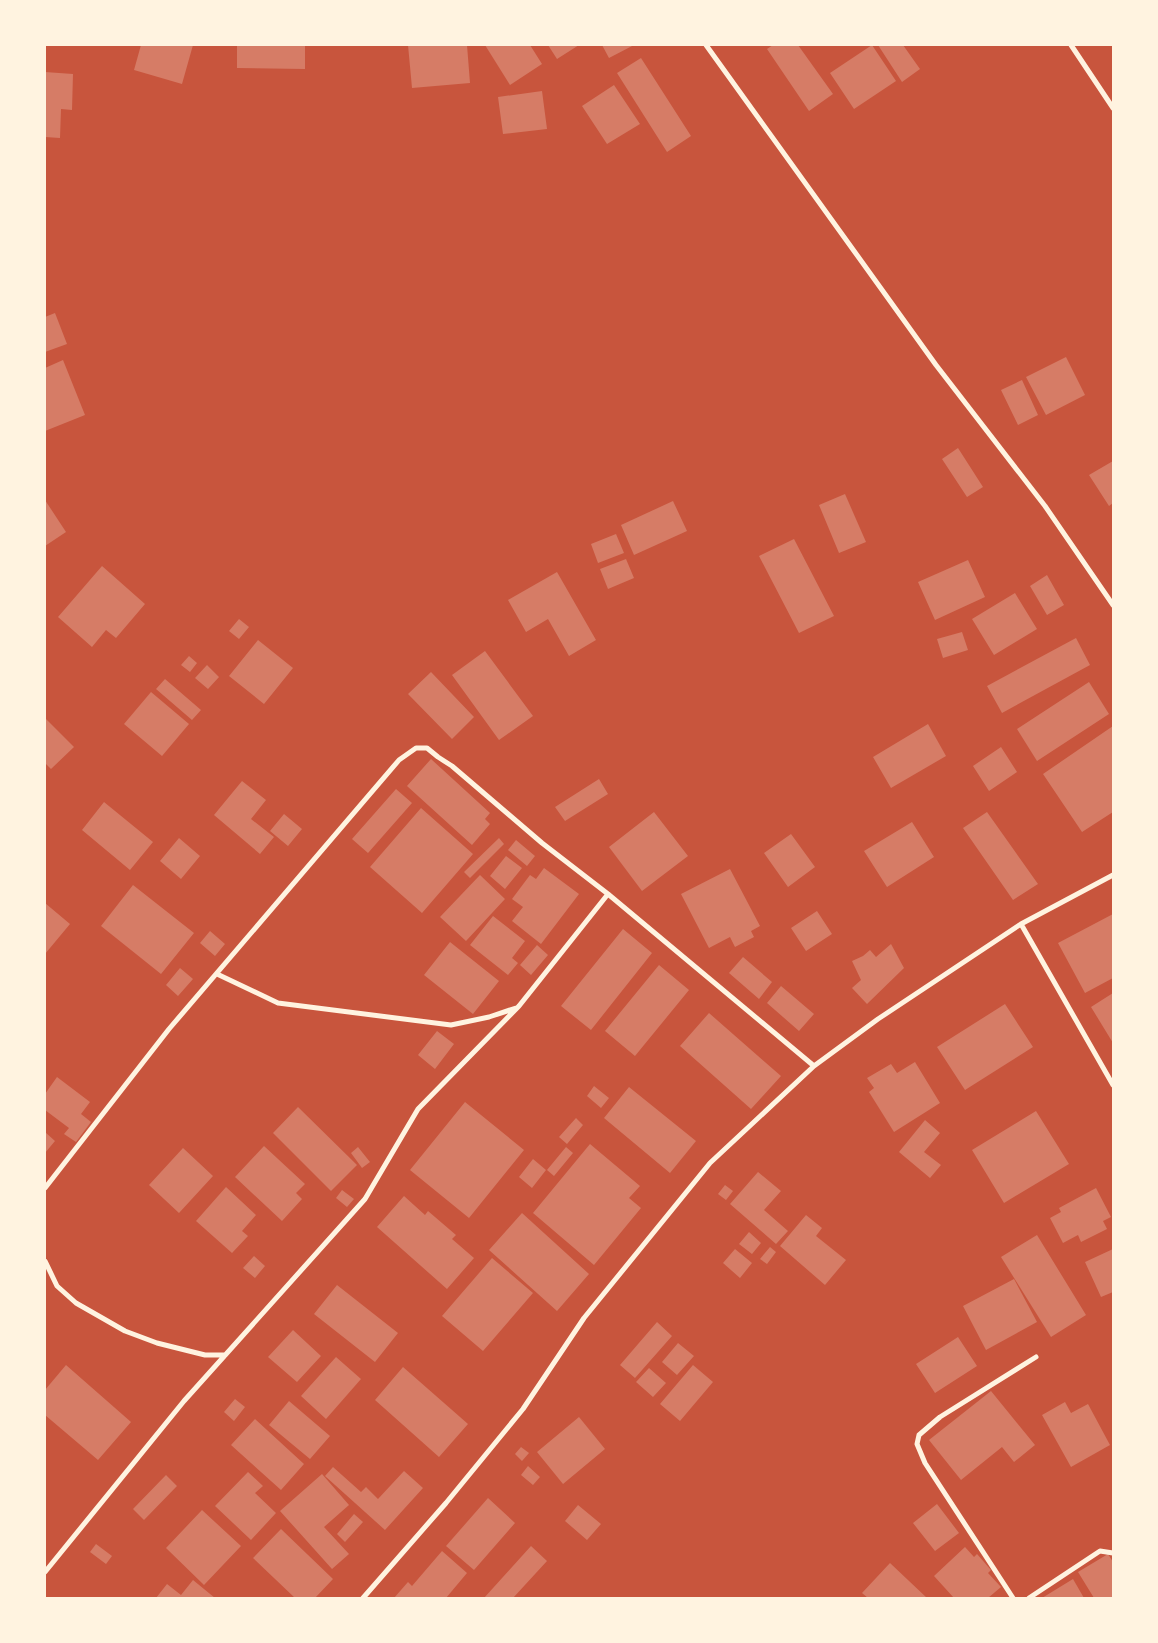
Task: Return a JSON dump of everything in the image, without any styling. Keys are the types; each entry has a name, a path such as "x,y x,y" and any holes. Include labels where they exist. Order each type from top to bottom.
{"street":[{"path":"706,45 936,365 1045,506 1113,605"},
{"path":"1071,45 1113,108"},
{"path":"45,1188 169,1030 399,760 416,748 427,748 452,766 542,843 608,894 814,1066"},
{"path":"363,1598 446,1503 523,1409 584,1318 710,1163 814,1066 878,1018 1020,924 1113,875"},
{"path":"45,1572 184,1401 365,1199 418,1109 519,1006 608,894"},
{"path":"1020,924 1113,1085"},
{"path":"217,974 278,1003 451,1026 489,1017 519,1006"},
{"path":"45,1261 57,1286 76,1303 125,1331 157,1343 205,1355 226,1355"},
{"path":"1013,1598 925,1463 916,1444 919,1435 940,1417 1036,1357"},
{"path":"1029,1598 1100,1551 1113,1553"}],"building":[{"path":"141,45 193,45 182,84 134,70"},
{"path":"237,45 305,45 305,69 237,68"},
{"path":"408,45 467,45 470,83 412,88"},
{"path":"485,45 530,45 542,64 510,85"},
{"path":"548,45 579,45 557,59"},
{"path":"602,45 634,45 609,58"},
{"path":"773,45 798,45 833,94 809,111 767,49"},
{"path":"872,45 896,81 854,109 830,73"},
{"path":"878,45 903,45 920,69 902,82"},
{"path":"641,58 691,136 667,152 617,73"},
{"path":"45,72 73,74 72,110 61,109 60,138 45,137"},
{"path":"614,85 640,124 607,144 582,106"},
{"path":"542,91 547,129 503,134 498,97"},
{"path":"55,313 67,344 45,352 45,317"},
{"path":"1066,357 1085,395 1046,415 1026,377"},
{"path":"63,360 85,415 45,431 45,368"},
{"path":"1022,380 1038,415 1018,425 1001,390"},
{"path":"958,448 983,487 967,497 942,459"},
{"path":"1113,461 1113,503 1109,506 1089,475"},
{"path":"845,494 866,542 839,553 819,505"},
{"path":"45,500 66,532 45,546"},
{"path":"673,501 687,531 634,555 621,525"},
{"path":"616,534 624,553 598,563 591,544"},
{"path":"794,539 834,616 799,633 759,556"},
{"path":"626,559 634,578 608,589 600,569"},
{"path":"968,560 985,597 935,620 918,582"},
{"path":"102,566 145,604 116,638 106,630 92,647 58,617"},
{"path":"557,572 596,640 569,656 548,619 526,632 508,600"},
{"path":"1047,575 1064,605 1047,615 1030,586"},
{"path":"1015,593 1037,629 994,655 972,619"},
{"path":"239,619 249,627 239,639 229,631"},
{"path":"962,632 968,650 943,658 937,639"},
{"path":"1076,638 1090,665 1002,713 987,686"},
{"path":"258,640 293,668 264,704 229,676"},
{"path":"485,651 533,716 499,740 452,675"},
{"path":"189,656 197,663 190,672 181,665"},
{"path":"207,665 219,677 208,689 195,678"},
{"path":"431,672 474,717 452,739 408,694"},
{"path":"165,679 201,710 192,720 156,689"},
{"path":"1089,682 1109,714 1037,761 1017,729"},
{"path":"151,692 189,724 162,756 124,724"},
{"path":"45,718 74,747 51,769 45,763"},
{"path":"928,724 946,756 891,788 873,757"},
{"path":"1113,726 1113,812 1082,832 1043,774"},
{"path":"1001,747 1017,772 989,791 973,766"},
{"path":"431,759 490,813 485,819 490,824 472,845 407,786"},
{"path":"599,779 608,794 565,821 555,807"},
{"path":"242,781 266,800 251,819 274,837 260,854 214,815"},
{"path":"396,789 412,803 368,853 352,839"},
{"path":"104,802 153,842 130,870 82,830"},
{"path":"421,808 473,854 422,913 370,867"},
{"path":"654,812 688,856 642,891 609,847"},
{"path":"987,812 1038,884 1013,900 963,828"},
{"path":"284,814 302,829 288,846 270,831"},
{"path":"912,822 934,857 887,887 864,851"},
{"path":"791,834 815,867 788,887 764,853"},
{"path":"179,838 200,856 181,879 160,861"},
{"path":"499,838 504,844 470,878 464,872"},
{"path":"516,840 535,856 527,866 508,850"},
{"path":"506,856 522,868 505,889 490,876"},
{"path":"544,868 579,894 541,944 512,921 523,907 512,899 530,875 536,879"},
{"path":"730,869 760,926 751,931 754,937 735,947 730,937 709,948 681,894"},
{"path":"480,875 505,899 466,941 440,917"},
{"path":"133,885 194,933 161,974 101,926"},
{"path":"45,903 70,924 45,954"},
{"path":"817,911 832,934 806,951 791,928"},
{"path":"1113,914 1113,978 1085,993 1058,943"},
{"path":"493,916 525,941 512,958 518,963 508,975 470,945"},
{"path":"623,929 652,953 591,1030 561,1006"},
{"path":"210,931 225,944 215,956 200,943"},
{"path":"450,942 499,981 473,1014 424,975"},
{"path":"891,944 904,968 867,1004 852,988 861,980 852,961 870,950 876,957"},
{"path":"537,945 548,955 531,975 520,965"},
{"path":"743,957 772,982 759,999 729,973"},
{"path":"659,965 689,990 635,1056 605,1031"},
{"path":"180,968 193,979 178,996 166,985"},
{"path":"781,986 814,1014 799,1031 767,1003"},
{"path":"1113,993 1113,1043 1091,1007"},
{"path":"1005,1004 1033,1047 965,1090 937,1047"},
{"path":"709,1013 781,1076 751,1109 680,1046"},
{"path":"437,1031 454,1044 435,1069 418,1055"},
{"path":"915,1062 940,1103 894,1132 869,1092 874,1088 867,1078 891,1064 897,1073"},
{"path":"57,1077 90,1102 81,1114 91,1122 76,1142 64,1134 69,1128 45,1110 45,1094"},
{"path":"594,1086 609,1098 601,1108 587,1096"},
{"path":"629,1087 696,1141 670,1173 604,1118"},
{"path":"465,1102 524,1150 469,1218 410,1170"},
{"path":"298,1107 357,1165 331,1191 273,1133"},
{"path":"1036,1111 1069,1164 1004,1203 972,1150"},
{"path":"576,1118 583,1125 567,1144 559,1137"},
{"path":"925,1120 940,1133 924,1152 941,1165 930,1178 899,1152"},
{"path":"45,1132 55,1141 45,1153"},
{"path":"590,1144 640,1186 629,1198 641,1208 594,1265 533,1213"},
{"path":"264,1146 305,1184 296,1193 302,1199 282,1221 235,1177"},
{"path":"358,1147 370,1162 362,1168 351,1153"},
{"path":"566,1147 573,1153 554,1176 547,1170"},
{"path":"183,1148 213,1176 179,1213 149,1185"},
{"path":"533,1159 546,1170 532,1188 519,1177"},
{"path":"758,1172 781,1191 764,1210 788,1231 776,1244 730,1204"},
{"path":"725,1185 733,1191 726,1200 718,1194"},
{"path":"226,1187 256,1215 242,1231 248,1236 232,1253 196,1221"},
{"path":"1096,1188 1111,1217 1103,1221 1107,1229 1081,1242 1078,1235 1063,1243 1050,1218 1061,1212 1059,1208"},
{"path":"342,1190 354,1199 347,1207 336,1198"},
{"path":"404,1196 425,1215 428,1211 456,1235 452,1239 474,1258 447,1289 377,1227"},
{"path":"522,1213 589,1274 557,1311 489,1250"},
{"path":"806,1215 822,1228 816,1236 846,1260 825,1285 780,1246"},
{"path":"749,1232 761,1243 752,1254 739,1244"},
{"path":"1037,1235 1086,1315 1051,1337 1001,1257"},
{"path":"770,1247 776,1252 767,1264 760,1259"},
{"path":"735,1249 752,1263 740,1278 723,1263"},
{"path":"1113,1249 1113,1292 1101,1297 1085,1262"},
{"path":"254,1256 265,1266 255,1278 243,1268"},
{"path":"492,1258 533,1293 483,1351 442,1316"},
{"path":"1014,1279 1037,1322 986,1350 963,1306"},
{"path":"337,1285 398,1333 375,1362 314,1314"},
{"path":"657,1322 672,1336 635,1378 620,1365"},
{"path":"293,1330 321,1356 297,1382 268,1357"},
{"path":"958,1337 977,1366 935,1393 916,1364"},
{"path":"678,1343 694,1356 677,1375 662,1362"},
{"path":"336,1357 361,1379 326,1419 301,1396"},
{"path":"66,1365 131,1422 98,1460 45,1415 45,1390"},
{"path":"693,1365 713,1382 680,1421 660,1404"},
{"path":"403,1367 468,1424 439,1457 375,1400"},
{"path":"649,1368 666,1383 653,1397 636,1382"},
{"path":"991,1391 1035,1445 1014,1462 1002,1447 961,1480 929,1440"},
{"path":"235,1399 245,1407 234,1421 224,1412"},
{"path":"289,1401 330,1436 310,1459 269,1425"},
{"path":"1065,1402 1071,1413 1088,1404 1110,1445 1071,1467 1042,1415"},
{"path":"579,1417 605,1449 563,1484 537,1452"},
{"path":"255,1419 304,1464 281,1490 231,1445"},
{"path":"521,1447 529,1453 522,1461 515,1454"},
{"path":"528,1466 540,1477 533,1485 521,1475"},
{"path":"333,1467 361,1492 366,1487 378,1499 404,1471 423,1488 385,1530 325,1476"},
{"path":"248,1472 263,1486 255,1493 276,1513 251,1540 215,1506"},
{"path":"322,1474 349,1505 324,1527 349,1554 332,1569 280,1511"},
{"path":"166,1475 177,1486 144,1520 133,1509"},
{"path":"488,1498 515,1523 474,1570 446,1546"},
{"path":"937,1504 959,1533 935,1551 913,1523"},
{"path":"578,1505 601,1524 587,1540 565,1521"},
{"path":"202,1510 241,1546 204,1585 166,1548"},
{"path":"354,1514 363,1522 345,1542 337,1534"},
{"path":"281,1529 333,1579 315,1598 295,1598 253,1558"},
{"path":"96,1544 112,1556 106,1564 90,1552"},
{"path":"531,1546 547,1561 513,1598 484,1598"},
{"path":"965,1547 974,1557 977,1554 991,1570 988,1573 1001,1587 988,1598 954,1598 934,1576"},
{"path":"442,1551 467,1573 446,1598 394,1598 408,1582 412,1586"},
{"path":"1108,1554 1113,1562 1113,1598 1094,1598 1078,1572"},
{"path":"890,1563 927,1598 868,1598 862,1593"},
{"path":"1073,1579 1084,1598 1042,1598"},
{"path":"193,1580 215,1598 156,1598 167,1584 181,1595"}]}
